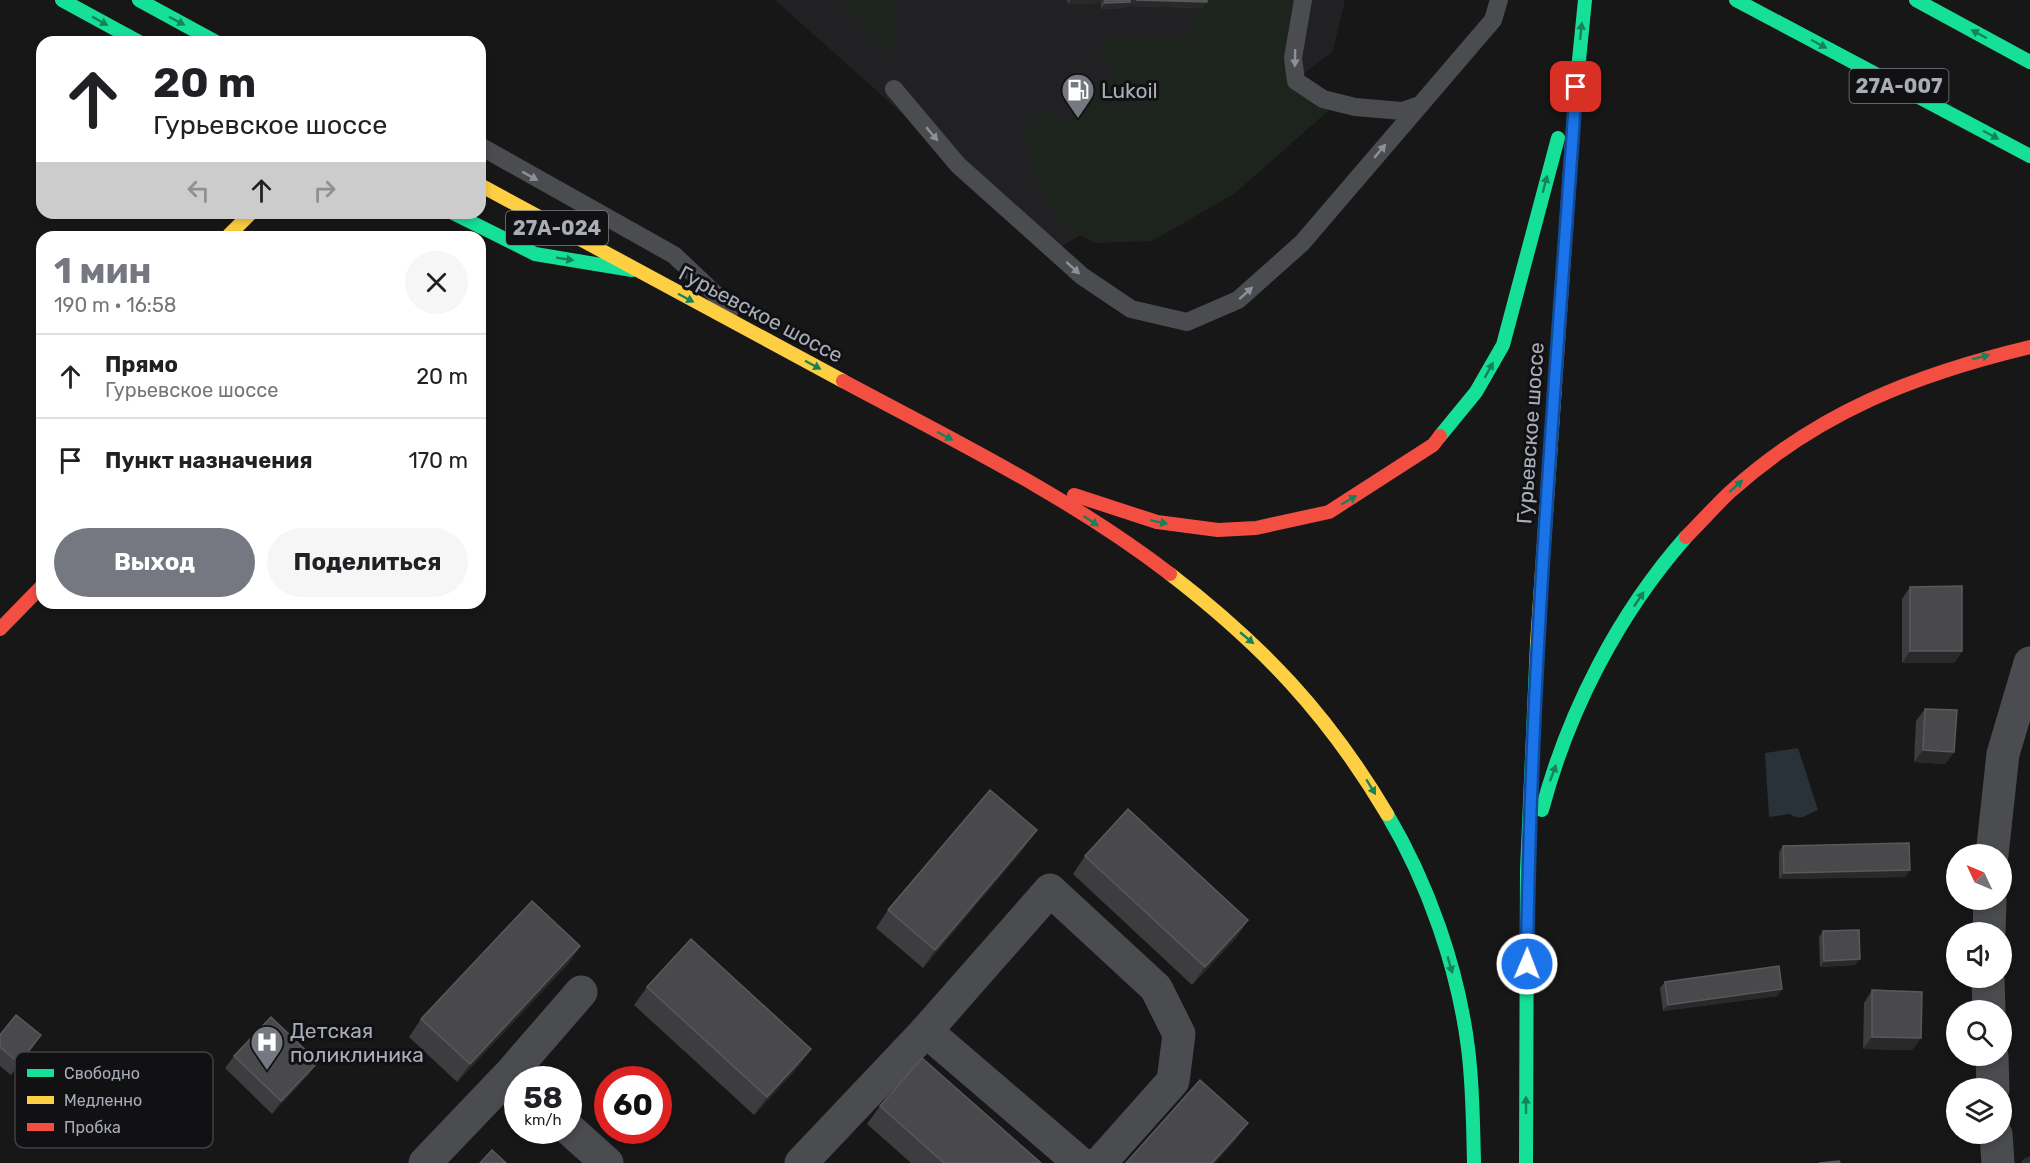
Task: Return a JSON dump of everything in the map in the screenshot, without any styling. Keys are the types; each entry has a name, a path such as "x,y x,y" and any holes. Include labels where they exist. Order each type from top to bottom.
{"main road":[{"path":"62,0 128,36"},
{"path":"138,0 205,36"},
{"name":"Гурьевское шоссе","path":"1527,870 1540,585 1578,63 1585,0"},
{"name":"27А-007","path":"1736,0 2030,156"},
{"path":"1916,0 2030,62"},
{"path":"1024,479 1157,522 1218,530 1256,528 1329,512 1433,445 1476,392 1503,345 1578,63"},
{"name":"Гурьевское шоссе","path":"486,188 1024,479"},
{"path":"234,231 245,219"},
{"path":"465,219 535,254 635,270"},
{"path":"1526,1163 1527,870 1547,790 1577,707 1623,621 1660,567 1694,526 1744,478 1777,452 1823,422 1884,390 1948,365 2030,347"},
{"path":"1024,479 1112,534 1209,605 1255,644 1294,685 1361,771 1394,826 1431,908 1450,966 1466,1043 1473,1101 1474,1163"},
{"path":"0,629 36,592"}],"street":[{"path":"1993,844 2004,754 2030,663"},
{"path":"801,1163 926,1031 1050,890 1156,988 1179,1034 1173,1081 1100,1163"},
{"path":"523,1066 581,992"},
{"path":"926,1031 1080,1163"},
{"path":"425,1163 504,1087"},
{"path":"582,1141 607,1163"}],"lane":[{"path":"1303,0 1293,58 1296,81 1323,99 1354,107 1402,111 1420,105"},
{"path":"894,89 958,165 1082,276 1131,309 1187,322 1238,300 1302,243 1492,20 1499,0"},
{"path":"486,149 674,255 762,338"}],"shaded area":[{"name":"Lukoil","path":"775,0 1345,0 1333,51 1151,194 1055,250"},
{"path":"841,0 893,0 894,60 844,5"},
{"path":"1195,0 1292,0 1291,41 1283,66 1316,85 1337,103 1234,194 1152,241 1095,243 1071,230 1056,215 1040,192 1025,141 1028,127 1039,115 1050,110 1062,124 1118,71 1098,49 1109,34 1119,38 1194,37"},
{"path":"1798,748 1818,810 1801,817 1790,814 1769,817 1765,753"}],"building":[{"path":"1105,0 1130,0 1130,2 1105,3"},
{"path":"1136,0 1207,0 1207,2"},
{"path":"1962,586 1962,651 1910,651 1910,587"},
{"path":"1925,709 1957,710 1954,752 1923,750"},
{"path":"990,790 1037,830 935,950 888,910"},
{"path":"1128,809 1248,920 1205,967 1085,856"},
{"path":"1909,843 1910,870 1784,873 1783,846"},
{"path":"532,901 580,946 470,1064 421,1019"},
{"path":"1859,930 1860,959 1824,961 1823,931"},
{"path":"691,939 811,1049 767,1097 647,987"},
{"path":"1779,966 1782,989 1668,1005 1665,982"},
{"path":"1872,990 1922,992 1921,1038 1872,1037"},
{"path":"16,1015 41,1035 28,1052 15,1052 15,1060 0,1047 0,1035"},
{"name":"Детская поликлиника","path":"271,1017 318,1062 281,1101 234,1056"},
{"path":"922,1058 1041,1163 944,1163 880,1106"},
{"path":"1200,1080 1248,1123 1212,1163 1126,1163"},
{"path":"492,1150 506,1163 480,1163"}],"waterway":[{"path":"2026,1163 2030,1161"}],"traffic: fast":[{"path":"62,0 128,36"},
{"path":"139,0 205,36"},
{"path":"1575,100 1585,0"},
{"path":"1736,0 2030,156"},
{"path":"1916,0 2030,62"},
{"path":"1440,436 1476,392 1503,345 1558,138"},
{"path":"465,219 535,254 632,270"},
{"path":"1542,810 1566,737 1598,666 1638,598 1686,537"},
{"path":"1526,1163 1527,870 1537,643"},
{"path":"1387,814 1416,868 1428,897 1457,987 1470,1062 1474,1163"}],"traffic: slow":[{"path":"486,188 843,381"},
{"path":"233,231 245,219"},
{"path":"1537,643 1555,385"},
{"path":"1170,574 1234,627 1290,683 1341,744 1387,814"}],"traffic: jam":[{"path":"1555,385 1575,100"},
{"path":"1686,537 1730,492 1764,464 1798,439 1834,418 1909,384 1948,370 2030,347"},
{"path":"843,381 1052,495 1132,546 1170,574"},
{"path":"1074,495 1157,522 1218,530 1256,528 1329,512 1433,445 1440,436"},
{"path":"0,629 36,592"}],"place":[{"name":"Lukoil","path":"1078,119"},
{"name":"Детская поликлиника","path":"267,1071"}],"route":[{"path":"1527,964 1527,870 1540,585 1576,87"}]}
